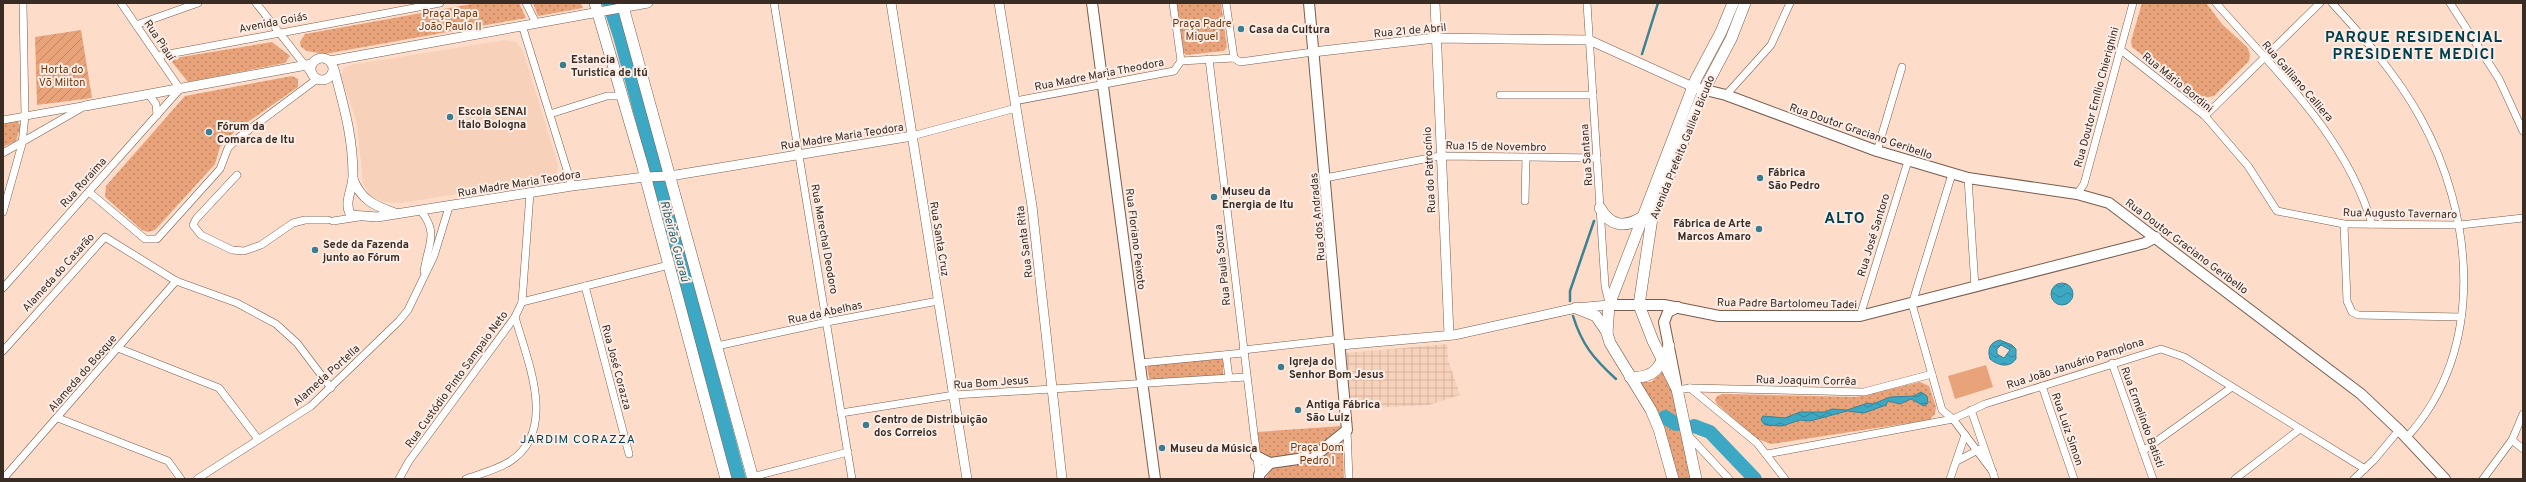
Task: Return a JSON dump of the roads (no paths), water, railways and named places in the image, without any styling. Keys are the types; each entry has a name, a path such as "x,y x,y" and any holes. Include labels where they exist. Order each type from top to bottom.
{"main road":[{"name":"Rua Floriano Peixoto","path":"1092,3 1104,84 1155,479"},
{"name":"Rua dos Andradas","path":"1309,3 1340,342 1346,430"},
{"path":"1698,88 1733,3"},
{"name":"Avenida Prefeito Galileu Bicudo","path":"1670,476 1654,416 1614,352 1607,333 1609,305 1641,218 1698,88 1731,39 1745,3"},
{"path":"622,6 668,176 717,346 752,478"},
{"path":"600,9 623,96 648,177 669,265 726,479"},
{"name":"Avenida Prefeito Galileu Bicudo","path":"1639,305 1650,224 1698,88"},
{"name":"Rua Doutor Graciano Geribello","path":"1698,88 1726,95 1877,151 1952,174 1968,178 2077,194 2109,203 2156,237 2343,380 2403,434 2444,479"},
{"path":"1600,208 1606,217 1619,224 1629,224 1641,218"},
{"name":"Rua Padre Bartolomeu Tadei","path":"1609,305 1678,307 1719,316 1860,316 1912,304 2145,242 2156,237"},
{"path":"1639,305 1677,390"},
{"path":"1678,307 1668,312 1664,320 1696,479"},
{"path":"1576,308 1596,316 1607,333"},
{"path":"1630,377 1649,376 1663,361 1669,346"},
{"path":"1256,456 1270,463 1314,454 1332,443 1346,430"},
{"path":"1259,477 1270,463"}],"street":[{"path":"3,212 22,144 25,116 23,3"},
{"name":"Rua Piauí","path":"121,3 180,89"},
{"path":"136,25 198,3"},
{"path":"256,3 313,73 333,86 340,94"},
{"name":"Avenida Goiás","path":"158,56 440,3"},
{"path":"526,3 536,23"},
{"path":"332,65 600,9 648,3"},
{"name":"Rua Marechal Deodoro","path":"774,3 852,479"},
{"name":"Rua Santa Cruz","path":"891,3 967,479"},
{"name":"Rua Santa Rita","path":"999,3 1032,206 1062,479"},
{"path":"1173,3 1181,61 1234,58 1226,3"},
{"name":"Rua do Patrocínio","path":"1435,3 1435,38 1449,335"},
{"name":"Rua Santana","path":"1587,3 1605,286 1609,305"},
{"path":"1726,95 1771,45 1790,3"},
{"name":"Rua Doutor Emílio Chierighini","path":"2077,194 2084,184 2133,3"},
{"name":"Rua Galliano Calliera","path":"2216,3 2313,111 2339,149 2350,169 2372,224"},
{"path":"2205,116 2320,3"},
{"path":"2332,3 2376,51 2421,118 2440,160 2454,200 2460,225 2465,274 2461,317 2454,349 2437,394 2426,412 2354,479"},
{"path":"2450,3 2499,79 2523,131"},
{"path":"522,25 572,186"},
{"name":"Rua 21 de Abril","path":"1234,58 1240,62 1435,38 1590,40"},
{"name":"Rua Doutor Graciano Geribello","path":"1590,40 1698,88"},
{"name":"Rua Mário Bordini","path":"2121,50 2205,116 2248,166 2277,211"},
{"path":"89,192 145,239 157,239 220,169 228,148 313,73 322,58 332,65 351,133 353,179 348,210 351,215 361,217"},
{"name":"Rua Paula Souza","path":"1209,59 1246,377"},
{"name":"Rua Madre Maria Theodora","path":"1016,105 1104,84 1174,71 1181,61"},
{"path":"3,120 149,95 290,68 330,77 332,65"},
{"path":"1877,151 1902,67"},
{"path":"290,68 313,73"},
{"name":"Rua Roraima","path":"4,286 180,89"},
{"path":"149,95 156,104 157,115"},
{"path":"1500,95 1593,95"},
{"path":"550,114 607,96 623,96"},
{"name":"Rua Madre Maria Teodora","path":"361,217 377,217 396,213 449,207 572,186 668,176 912,136 1016,105"},
{"path":"3,153 22,144 85,106"},
{"name":"Rua 15 de Novembro","path":"1325,178 1440,156 1597,158"},
{"path":"1525,201 1526,157"},
{"name":"Rua José Santoro","path":"1860,316 1908,161"},
{"path":"1952,174 1912,304 1942,410 1953,419 1994,476"},
{"path":"237,175 196,219 193,225 201,235 232,250 244,251 261,245 293,223 305,220 331,221 361,217 368,210 364,198 353,179"},
{"path":"1968,178 1974,287"},
{"name":"Rua Custódio Pinto Sampaio Neto","path":"400,479 410,461 515,317 522,302 530,193"},
{"path":"349,199 364,198"},
{"name":"Rua Madre Maria Teodora","path":"364,198 396,213"},
{"name":"Alameda Portella","path":"197,479 305,410 331,388 403,316 434,256 449,207"},
{"name":"Alameda Portella","path":"421,211 429,221 432,234 423,275"},
{"name":"Rua Augusto Tavernaro","path":"2277,211 2344,224 2460,225 2523,218"},
{"path":"2344,224 2347,301 2352,312 2358,315 2461,317"},
{"name":"Alameda do Casarão","path":"3,351 105,236 176,281 237,303 276,324 297,344 331,388"},
{"path":"522,302 669,265"},
{"name":"Alameda do Bosque","path":"3,479 58,418 176,281"},
{"name":"Rua José Corazza","path":"585,286 628,454"},
{"name":"Rua da Abelhas","path":"717,346 827,322 938,301"},
{"name":"Rua Padre Bartolomeu Tadei","path":"1140,363 1340,342 1449,335 1576,308 1609,305"},
{"path":"466,479 510,462 524,448 533,432 538,407 515,317"},
{"path":"118,348 219,388 258,439"},
{"name":"Rua João Januário Pamplona","path":"1767,454 1953,419 1971,410 2042,386 2161,349 2184,357 2365,469"},
{"path":"1226,354 1229,378"},
{"name":"Rua Ermelindo Batisti","path":"2112,363 2153,479"},
{"name":"Rua Joaquim Corrêa","path":"1677,390 1690,388 1864,392 1932,374"},
{"path":"1246,377 1259,477"},
{"name":"Rua Bom Jesus","path":"841,413 954,395 1246,377"},
{"name":"Rua Luiz Simon","path":"2042,386 2074,479"},
{"path":"2144,451 2232,387"},
{"path":"1690,388 1767,454 1785,479"},
{"path":"1971,410 1994,476"},
{"path":"2483,479 2512,440 2523,414"},
{"path":"58,418 168,462 181,479"},
{"path":"2235,479 2300,429"},
{"path":"1346,430 1349,479"},
{"path":"1688,435 1729,479"},
{"path":"1950,479 1965,435"},
{"path":"2512,440 2523,449"},
{"path":"1978,452 1983,442"},
{"path":"752,478 848,452"},
{"path":"1956,461 1968,454 1978,452"}],"water":[{"path":"2062,283 2070,286 2073,294 2070,302 2062,305 2054,302 2051,294 2054,286"},
{"path":"2000,340 2012,345 2016,349 2016,359 2010,364 1999,364 1990,359 1990,346","holes":["2001,345 2010,350 2004,358 1997,354 1997,349"]},
{"path":"1921,392 1927,396 1928,403 1924,406 1911,399 1900,404 1888,401 1886,405 1864,413 1847,411 1810,421 1800,420 1782,426 1765,425 1761,420 1763,416 1785,418 1800,412 1825,412 1832,409 1847,410 1868,403 1873,404 1890,397 1914,396"}],"waterway":[{"name":"Ribeirão Guaraú","path":"609,3 620,36 739,479"},
{"path":"1642,54 1658,3"},
{"path":"1570,301 1570,291 1594,221"},
{"path":"1573,316 1580,335 1590,351 1601,365 1616,379"},
{"path":"1665,417 1676,424"},
{"path":"1694,426 1710,432 1755,479"}],"place":[{"name":"Casa da Cultura","path":"1241,29"},
{"name":"Estancia Turistica de Itú","path":"563,65"},
{"name":"Escola SENAI Italo Bologna","path":"450,117"},
{"name":"Fórum da Comarca de Itu","path":"209,132"},
{"name":"Fábrica São Pedro","path":"1760,178"},
{"name":"Museu da Energia de Itu","path":"1214,197"},
{"name":"Fábrica de Arte Marcos Amaro","path":"1759,229"},
{"name":"Sede da Fazenda junto ao Fórum","path":"315,250"},
{"name":"Igreja do Senhor Bom Jesus","path":"1281,367"},
{"name":"Antiga Fábrica São Luiz","path":"1298,410"},
{"name":"Centro de Distribuição dos Correios","path":"866,425"},
{"name":"Museu da Música","path":"1162,448"}],"district":[{"name":"PARQUE RESIDENCIAL PRESIDENTE MEDICI","path":"2414,46"},
{"name":"ALTO","path":"1845,218"},
{"name":"JARDIM CORAZZA","path":"578,439"}],"park label":[{"name":"Praça Papa João Paulo II","path":"450,19"},
{"name":"Praça Padre Miguel","path":"1202,29"},
{"name":"Horta do Võ Milton","path":"62,75"},
{"name":"Praça Dom Pedro I","path":"1317,453"}]}
